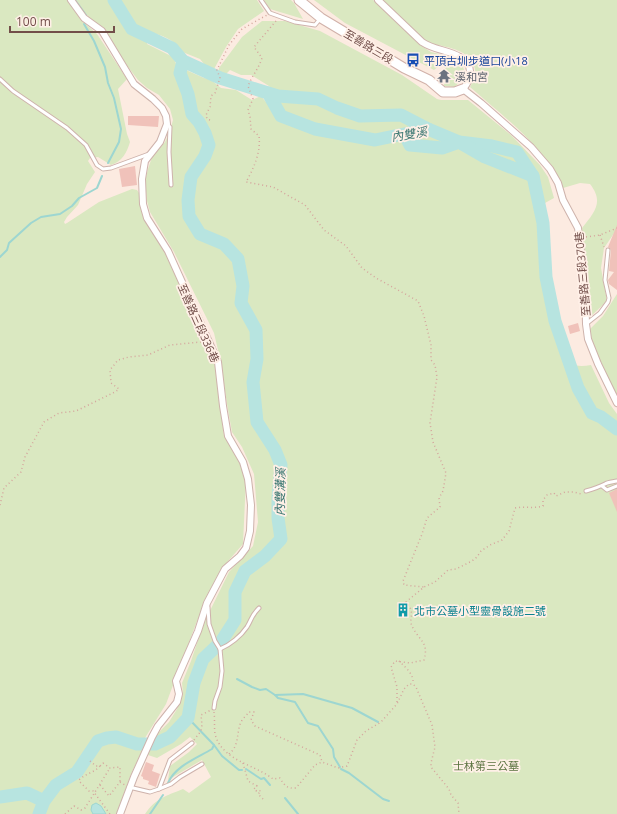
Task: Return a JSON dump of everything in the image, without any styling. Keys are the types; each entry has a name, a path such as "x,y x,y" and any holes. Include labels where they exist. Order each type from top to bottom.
{"street":[{"path":"71,0 84,18 102,31 134,84 162,108 166,116 167,124"},
{"name":"至善路三段","path":"299,0 321,18 404,68 429,80 443,92 455,92 463,89"},
{"path":"378,0 422,42 430,47 460,56 465,60 470,68 471,74 468,83 463,89"},
{"name":"至善路三段370巷","path":"463,89 531,147 550,169 558,183 563,200 578,228 585,285 588,339 598,364 617,403"},
{"name":"至善路三段336巷","path":"129,787 158,726 177,702 179,694 176,681 198,631 207,604 225,569 240,556 246,548 250,531 251,505 248,479 243,462 228,436 218,362 168,251 147,218 143,204 142,179 145,161 160,142 167,124"},
{"path":"120,814 129,787"}],"lane":[{"path":"261,0 270,13 295,22 315,25 321,18"},
{"path":"0,79 13,91 67,128 86,145 97,165 103,169 111,168 151,153"},
{"path":"167,124 170,127 169,152 171,185"},
{"path":"586,324 600,313 608,302 609,298 605,280 608,250"},
{"path":"586,491 602,486 606,483 617,481"},
{"path":"602,486 607,490 617,486"},
{"path":"207,604 210,624 215,641 220,649 222,670 220,687 214,708"},
{"path":"220,649 232,642 247,627 252,615 259,608"},
{"path":"159,788 170,760 192,743"},
{"path":"129,787 150,792 172,784 180,777 202,764"}],"path":[{"path":"210,120 207,119 206,115 210,107 211,96 215,94 220,78 217,70 229,46 242,29 270,13"},
{"path":"280,16 254,47 262,58 260,65 252,76 248,86 253,99 248,110 251,129 260,136 260,148 253,171 246,182 273,188 305,205 324,230 346,246 362,268 418,301 424,316 431,345 431,360 435,365 437,377 430,422 433,442 446,473 443,491 439,498 440,507 426,518 422,534 403,581 404,585 424,587"},
{"path":"580,239 600,236 617,228"},
{"path":"600,236 603,247 608,250"},
{"path":"0,505 4,488 21,472 24,457 44,422 60,413 76,411 115,392 119,388 111,383 110,370 118,360 148,355 170,345 209,341"},
{"path":"397,704 397,687 391,667 393,662 399,661 410,663 424,660 426,654 425,645 413,628 411,620 413,615 406,602 424,587 435,582 448,570 456,569 472,561 490,544 502,540 509,531 515,508 523,506 537,508 543,506 543,500 547,495 554,493 556,496 565,492 583,494 586,491"},
{"path":"399,661 408,669 413,678 413,684 416,687 432,724 435,747 431,768 449,789 451,795 458,803 459,814"},
{"path":"192,743 201,731 201,715 214,708 215,732 218,742 229,754 255,770 264,772 273,779 280,778 284,785 290,788 296,788 315,765 322,762 338,768 347,766 357,740 366,731 381,722 397,704 406,686 413,684"},
{"path":"229,754 233,751 237,741 241,722 249,712 254,712 251,720 255,726 320,755 322,762"},
{"path":"90,761 96,766 100,766"},
{"path":"100,785 109,796 120,782 120,767 110,768 103,763 96,771 84,774 79,780 89,791 93,791 110,814"},
{"path":"243,763 248,781 257,786 254,789 256,791 261,791 258,794 264,799"},
{"path":"65,814 74,806 81,810 85,808 110,768"},
{"path":"120,782 129,787"}],"green space":[{"path":"0,0 68,0 81,20 97,34 127,79 118,89 130,142 124,156 118,162 111,165 98,157 90,158 88,161 95,172 87,184 78,205 64,222 65,224 67,223 99,202 132,189 137,190 139,193 142,212 165,252 215,363 224,436 240,462 246,479 243,544 223,567 197,621 166,704 140,746 145,745 131,774 117,814 0,814"},
{"name":"士林第三公墓","path":"76,0 257,0 264,11 238,29 213,71 209,70 200,59 180,51 171,40 163,36 149,32 147,44 173,57 177,66 204,78 210,79 221,88 236,90 252,100 261,96 278,118 281,115 279,99 269,86 251,75 241,75 230,70 224,76 218,73 219,68 242,37 262,21 285,21 320,31 402,75 437,99 468,100 511,135 540,165 548,177 554,198 545,203 544,238 565,355 573,364 583,366 591,365 609,403 617,414 617,814 145,814 153,804 162,798 183,789 189,793 211,777 202,760 168,780 170,766 197,744 190,737 157,758 148,755 156,735 169,722 177,709 183,694 182,683 203,625 229,572 253,546 258,522 254,474 242,447 232,432 221,363 214,333 174,252 150,212 147,201 145,181 148,169 152,157 165,142 170,131 173,120 170,109 159,95 147,88 138,80 119,55 103,27 91,20"},
{"path":"264,0 291,0 303,19 270,9"},
{"path":"314,0 373,0 423,47 431,52 457,58 461,61 465,73 463,80 454,87 443,86 451,74 441,64 434,70 345,23"},
{"path":"382,0 617,0 617,229 604,248 601,268 607,301 588,319 588,281 582,228 591,217 596,207 597,202 594,190 590,184 580,183 563,188 555,173 534,145 470,87 475,74 471,59 460,51 424,41"},
{"path":"617,294 617,396 592,344 589,330 603,316"}],"water":[{"path":"96,803 101,806 106,814 93,814 91,810 92,805"}],"building":[{"path":"128,116 159,116 158,127 128,125"},
{"path":"135,166 137,185 122,187 119,169"},
{"path":"617,225 617,290 609,284 608,280 614,272 609,271 611,250 608,247"},
{"path":"578,323 580,331 570,334 568,326"},
{"path":"617,489 617,512 609,493"},
{"name":"北市公墓小型靈骨設施二號","path":"405,602 409,615 401,618 397,605"},
{"path":"146,762 154,765 152,771 160,774 156,787 148,784 149,781 143,779 141,776"}],"waterway":[{"path":"75,0 86,15"},
{"name":"內雙溪","path":"114,0 132,29 172,48 183,61 220,78 268,93 281,116 315,129 375,140 428,129 459,142 492,146 517,152 533,176 543,223 546,277 555,321 578,388 592,413 601,417 617,429"},
{"path":"84,24 94,41 105,67 121,129 119,142 108,163"},
{"name":"內雙溝溪","path":"39,814 44,801 56,785 77,772 98,741 116,737 137,744 155,744 170,737 188,718 194,683 203,659 221,642 235,620 235,592 245,571 265,556 281,539 278,518 281,465 275,450 257,422 253,382 257,359 256,330 241,303 243,286 238,259 224,244 200,234 189,216 188,200 191,177 205,156 209,145 199,122 192,114 188,94 180,73 183,61"},
{"path":"268,93 278,96 318,99 337,108 360,116 401,115 428,129"},
{"name":"內雙溪","path":"405,135 410,145 442,148 459,142 485,157 533,176"},
{"path":"0,257 7,250 9,243 31,223 41,217 60,214 72,206 79,198 97,188 102,176"},
{"path":"237,679 260,690 266,689 275,695 303,694 352,708 378,722"},
{"path":"275,695 278,698 295,702 308,723 318,726 333,749 334,757 340,767"},
{"path":"168,783 171,777 181,767 212,749 214,745 188,718"},
{"path":"214,745 222,756 239,770 242,770"},
{"path":"246,769 261,779 264,778 270,785"},
{"path":"341,769 349,773 383,799 389,801"},
{"path":"0,797 27,793 44,801"},
{"path":"150,814 163,795"},
{"path":"285,798 298,814"}],"place":[{"name":"平頂古圳步道口(小18","path":"413,60"},
{"name":"溪和宮","path":"444,76"},
{"name":"北市公墓小型靈骨設施二號","path":"403,610"}]}
